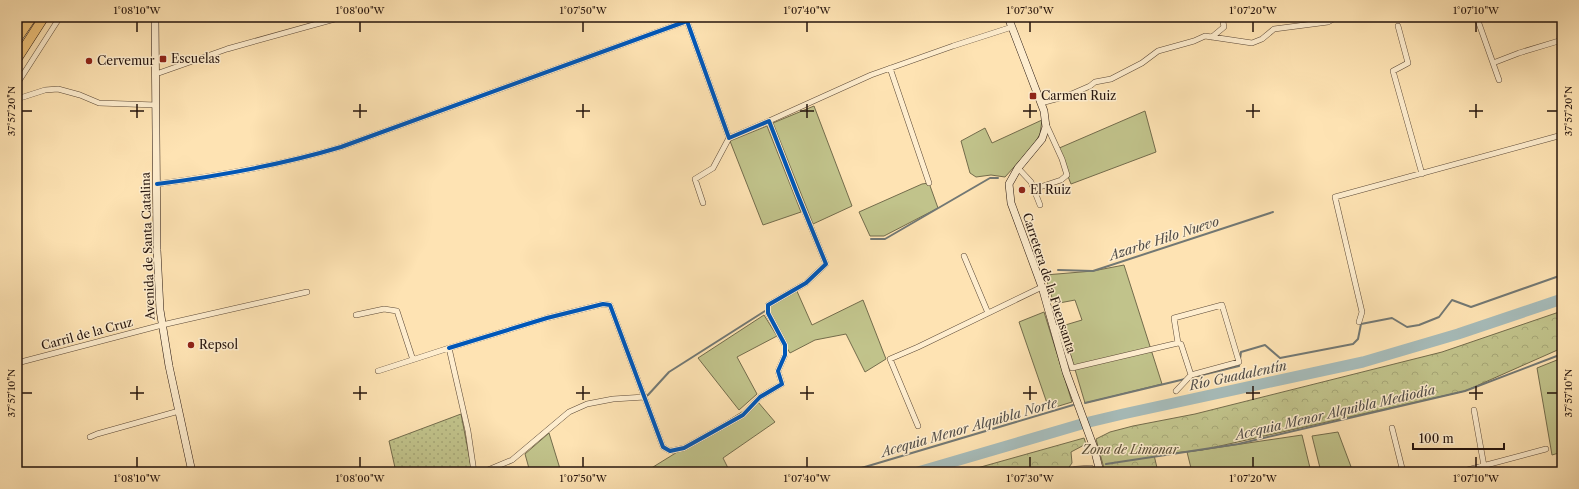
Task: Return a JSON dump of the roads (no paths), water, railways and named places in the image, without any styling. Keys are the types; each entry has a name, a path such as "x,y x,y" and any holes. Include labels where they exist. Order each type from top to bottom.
{"highway":[{"path":"17,39 32,17"},
{"path":"17,59 44,17"}],"main road":[{"name":"Avenida de Santa Catalina","path":"155,17 158,291 162,325 192,472"},
{"name":"Carretera de la Fuensanta","path":"1008,17 1044,111 1046,127 1042,139 1018,168 1009,184 1011,203 1042,288 1066,372 1094,448 1100,472"}],"street":[{"path":"17,84 60,17"},
{"path":"156,74 227,49 342,17"},
{"path":"1212,37 1224,27 1222,17"},
{"path":"1041,103 1067,96 1090,86 1095,82 1111,79 1142,63 1158,51 1194,41 1205,36 1252,43 1262,39 1274,29 1328,22 1337,17"},
{"path":"1451,17 1477,18 1499,80"},
{"path":"157,184 224,174 302,159 341,147 687,19 729,138"},
{"path":"1398,26 1408,63 1393,71 1422,174"},
{"path":"703,203 695,180 713,168 729,138 871,75 1012,27"},
{"path":"1493,63 1519,53 1562,40"},
{"path":"890,68 929,183"},
{"path":"17,98 45,90 58,89 80,95 99,103 156,105"},
{"path":"378,371 547,318 604,304 610,305 663,447 670,451 684,448 742,416 760,397 782,384 778,371 785,355 785,345 768,313 768,305 806,283 826,264 769,121"},
{"path":"1034,189 1061,180 1067,175 1062,159 1045,121"},
{"path":"1359,322 1362,312 1335,197 1562,135"},
{"path":"1018,168 1031,182 1040,205"},
{"path":"964,256 988,313"},
{"path":"918,426 890,359 1042,288"},
{"name":"Carril de la Cruz","path":"17,363 162,325 307,292"},
{"path":"1176,391 1191,375 1239,362 1222,305 1174,318 1178,343 1181,344 1191,375"},
{"path":"356,315 384,309 397,311 413,360"},
{"path":"1054,328 1059,327 1072,368 1178,343"},
{"path":"449,348 468,431 474,472"},
{"path":"483,472 512,460 569,412 587,404 613,399 644,396"},
{"path":"1474,410 1484,466"},
{"path":"90,437 179,411"},
{"path":"1392,428 1403,472"},
{"path":"1460,472 1546,449"},
{"path":"1066,472 1076,469 1090,468 1094,472"}],"waterway":[{"name":"Azarbe Hilo Nuevo","path":"871,239 885,239 990,178 998,178"},
{"name":"Azarbe Hilo Nuevo","path":"1058,270 1093,271 1273,212"},
{"name":"Acequia Menor Alquibla Norte","path":"1198,376 1239,366 1241,352 1265,345 1280,358 1353,344 1358,339 1361,324 1392,318 1407,327 1419,325 1439,317 1452,300 1471,307 1562,275"},
{"name":"Río Guadalentín","path":"918,472 1085,423 1363,362 1458,334 1562,299"},
{"name":"Azarbe Hilo Nuevo","path":"648,395 669,372 765,311"},
{"name":"Acequia Menor Alquibla Mediodía","path":"1106,464 1238,444 1465,391 1562,354"},
{"name":"Acequia Menor Alquibla Norte","path":"1085,403 1185,379"},
{"name":"Acequia Menor Alquibla Norte","path":"848,472 1073,405"}],"place":[{"name":"Escuelas","path":"163,59"},
{"name":"Cervemur","path":"89,61"},
{"name":"Carmen Ruiz","path":"1033,96"},
{"name":"El Ruiz","path":"1022,190"},
{"name":"Repsol","path":"191,345"}],"park label":[{"name":"Zona de Limonar","path":"1130,450"}]}
